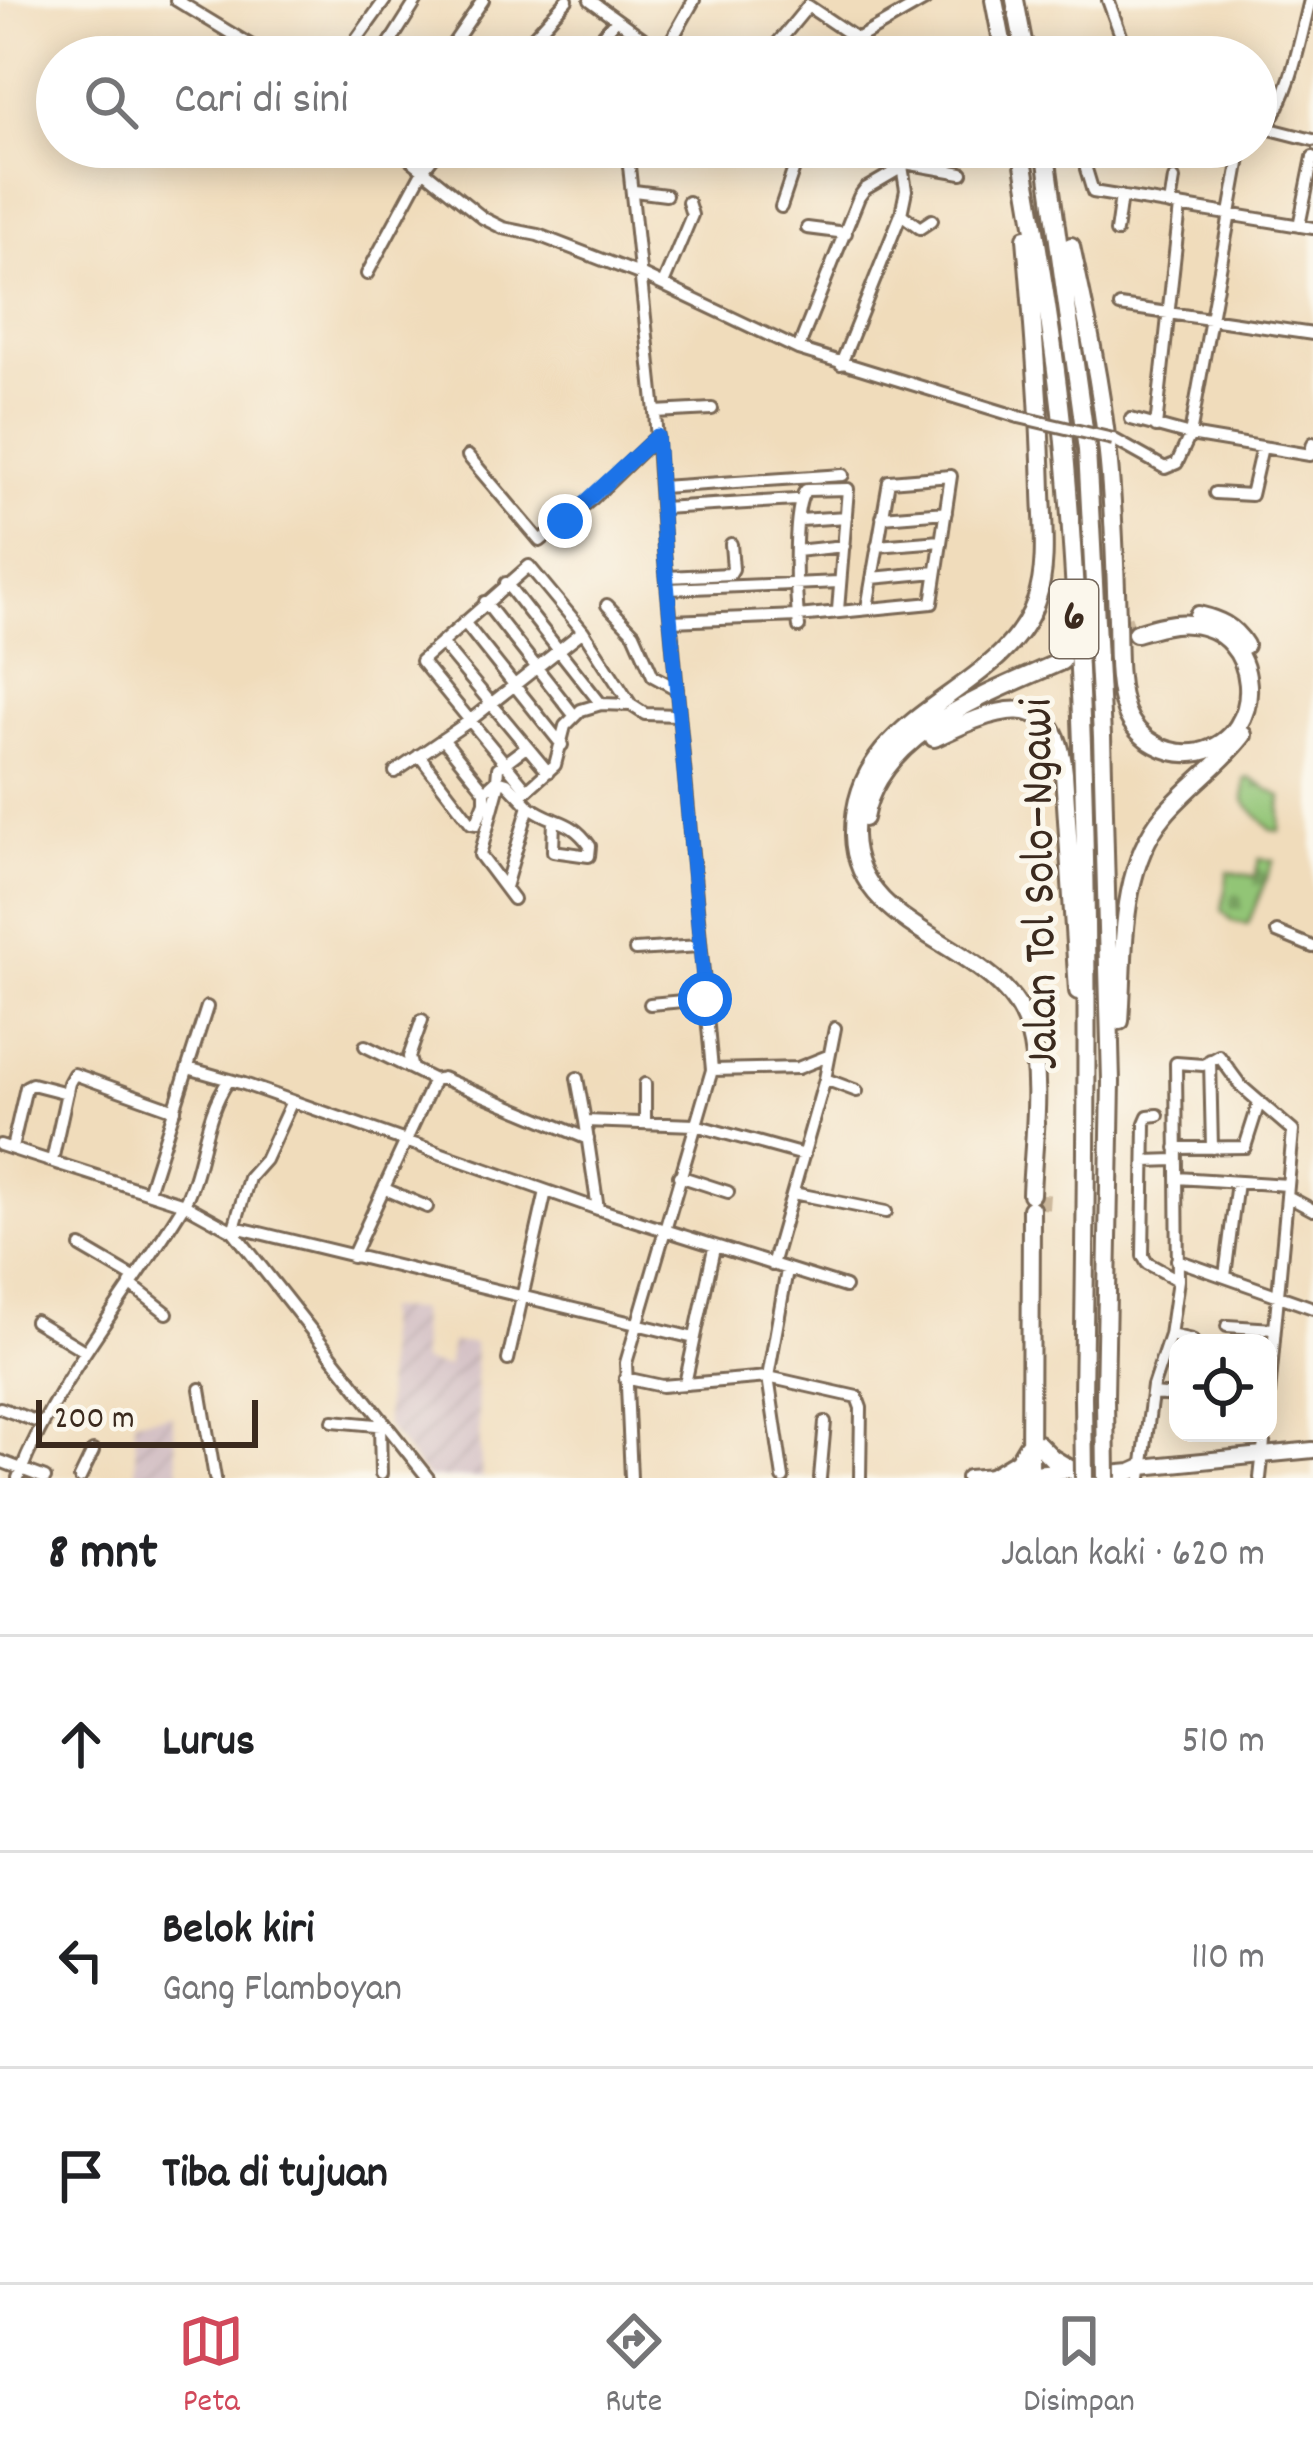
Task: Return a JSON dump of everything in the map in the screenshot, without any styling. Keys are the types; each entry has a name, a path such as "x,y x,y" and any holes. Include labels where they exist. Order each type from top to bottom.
{"highway":[{"path":"994,0 1001,36"},
{"path":"1015,0 1021,36"},
{"path":"901,744 924,710 999,655 1017,636 1037,600 1044,549 1040,400 1022,168"},
{"name":"Jalan Tol Solo–Ngawi","path":"1023,168 1065,451 1084,847 1088,1094 1083,1397 1076,1475"},
{"name":"Jalan Tol Solo–Ngawi","path":"1049,168 1087,450 1103,759 1111,1082 1106,1478"},
{"path":"1050,168 1093,346 1105,433 1119,669 1126,712 1145,740 1169,751 1196,753 1229,737 1244,718 1250,700 1246,665 1231,642 1210,628 1190,624 1135,628 1168,614 1219,620 1238,633 1255,662 1259,700 1256,716 1240,740 1162,817 1143,847 1129,892 1111,1082"},
{"path":"1035,1476 1036,1079 1028,1029 1012,995 990,974 905,919 877,892 857,858 854,816 858,790 874,763 1002,678 1061,656"},
{"path":"901,744 999,709 1022,710 1038,717 1059,743 1088,1094"},
{"path":"1034,1443 1076,1475"},
{"path":"986,1477 1018,1461 1034,1443"}],"main road":[{"path":"968,1478 1076,1475 1132,1463 1141,1472 1313,1450"}],"street":[{"path":"176,0 235,36"},
{"path":"359,36 385,0"},
{"path":"395,36 418,0"},
{"path":"458,36 483,0"},
{"path":"534,36 567,0"},
{"path":"590,0 638,36"},
{"path":"675,36 694,0"},
{"path":"794,0 810,3 852,36"},
{"path":"861,36 925,0"},
{"path":"1108,0 1121,36"},
{"path":"1277,98 1293,68 1310,0"},
{"path":"783,36 810,3"},
{"path":"602,36 616,20"},
{"path":"1277,132 1313,140"},
{"path":"1299,226 1313,157"},
{"path":"421,168 483,218 503,228 538,235 642,274 798,349 1019,417 1113,439 1166,468 1177,463 1190,435 1237,168"},
{"path":"630,168 712,1070 636,1322 625,1378 631,1478"},
{"path":"781,207 795,168"},
{"path":"798,349 865,189 895,168"},
{"path":"841,364 901,214 906,190 902,168"},
{"path":"932,168 962,172"},
{"path":"1086,168 1090,189 1313,228"},
{"path":"367,274 423,170"},
{"path":"1156,427 1174,179"},
{"path":"634,191 666,195"},
{"path":"1116,232 1121,196"},
{"path":"663,284 692,214 688,202"},
{"path":"901,214 920,228 932,220"},
{"path":"807,228 846,233"},
{"path":"1120,306 1313,334"},
{"path":"655,412 712,409"},
{"path":"1130,419 1190,435 1310,454 1313,443"},
{"path":"468,456 540,541 657,436"},
{"path":"1215,493 1251,496 1262,447"},
{"path":"661,488 843,475"},
{"path":"671,621 799,621 838,610 867,608 932,603 951,476 890,480 867,608"},
{"path":"799,621 796,551 802,492 848,490 838,610"},
{"path":"662,508 796,500"},
{"path":"882,518 946,512"},
{"path":"800,520 846,517"},
{"path":"877,546 941,541"},
{"path":"668,583 730,574 731,544"},
{"path":"796,551 844,546"},
{"path":"631,705 583,631 529,566 421,664 527,790 558,760 565,726 574,715 604,704 631,705 645,714 679,715"},
{"path":"872,578 936,572"},
{"path":"668,583 839,582"},
{"path":"506,583 604,704"},
{"path":"485,602 574,715"},
{"path":"607,605 634,633 652,676 677,689"},
{"path":"464,622 562,745"},
{"path":"395,772 583,631"},
{"path":"441,643 548,772"},
{"path":"604,704 622,687"},
{"path":"419,755 474,824 482,812 485,790 443,739"},
{"path":"513,898 479,855 498,781 496,772 526,747"},
{"path":"485,790 498,781 508,783 529,806 554,819"},
{"path":"506,887 529,806"},
{"path":"1277,932 1310,947"},
{"path":"635,950 700,946"},
{"path":"650,1004 705,999"},
{"path":"148,1192 207,1007"},
{"path":"412,1069 409,1057 422,1020"},
{"path":"772,1265 835,1028"},
{"path":"365,1046 434,1080 442,1078 588,1139"},
{"path":"1170,1334 1178,1280 1174,1064 1197,1066 1216,1055 1241,1086 1293,1131 1274,1334"},
{"path":"712,1070 798,1069 828,1056"},
{"path":"1210,1060 1212,1148"},
{"path":"188,1069 714,1248 845,1287"},
{"path":"52,1161 74,1074 175,1109"},
{"path":"577,1078 598,1209"},
{"path":"825,1079 857,1091"},
{"path":"20,1474 41,1423 83,1350 184,1204 211,1112 229,1080"},
{"path":"352,1257 434,1080"},
{"path":"67,1093 32,1084 26,1087 6,1147 184,1204 234,1229 694,1338"},
{"path":"645,1084 645,1122"},
{"path":"234,1229 249,1178 265,1160 292,1101"},
{"path":"1145,1161 1247,1145 1259,1102"},
{"path":"1158,1115 1146,1118 1144,1260 1178,1280"},
{"path":"585,1121 695,1125 804,1155"},
{"path":"679,1176 728,1192"},
{"path":"1177,1178 1287,1190 1313,1210"},
{"path":"1226,1276 1237,1182"},
{"path":"385,1189 427,1207"},
{"path":"508,1360 546,1191"},
{"path":"793,1192 886,1212"},
{"path":"234,1229 428,1478"},
{"path":"81,1247 132,1281 166,1313"},
{"path":"685,1384 714,1248"},
{"path":"1177,1260 1313,1308"},
{"path":"783,1478 769,1377 787,1270"},
{"path":"35,1321 83,1350"},
{"path":"1226,1326 1274,1329"},
{"path":"1141,1472 1151,1394 1169,1338"},
{"path":"625,1378 662,1386 769,1377 858,1398 860,1478"},
{"path":"200,1389 215,1478"},
{"path":"1151,1394 1169,1395"},
{"path":"0,1408 41,1423"},
{"path":"333,1420 383,1425"},
{"path":"820,1478 825,1422"},
{"path":"381,1474 383,1425"},
{"path":"1261,1478 1264,1442"},
{"path":"80,1478 93,1450"},
{"path":"0,1461 20,1474 45,1478"}],"shaded area":[{"path":"384,1309 419,1310 422,1362 447,1367 451,1343 474,1343 482,1478 427,1478 386,1426"},
{"path":"172,1415 180,1478 136,1478 134,1420"}],"green space":[{"path":"1245,779 1282,797 1280,831 1271,830 1244,801"},
{"path":"1259,859 1274,860 1248,924 1232,921 1222,910 1228,871 1255,877"}],"tunnel":[{"path":"1060,651 1134,623"},
{"path":"1041,1209 1042,1194"}],"route":[{"path":"565,521 657,436 705,999"}]}
